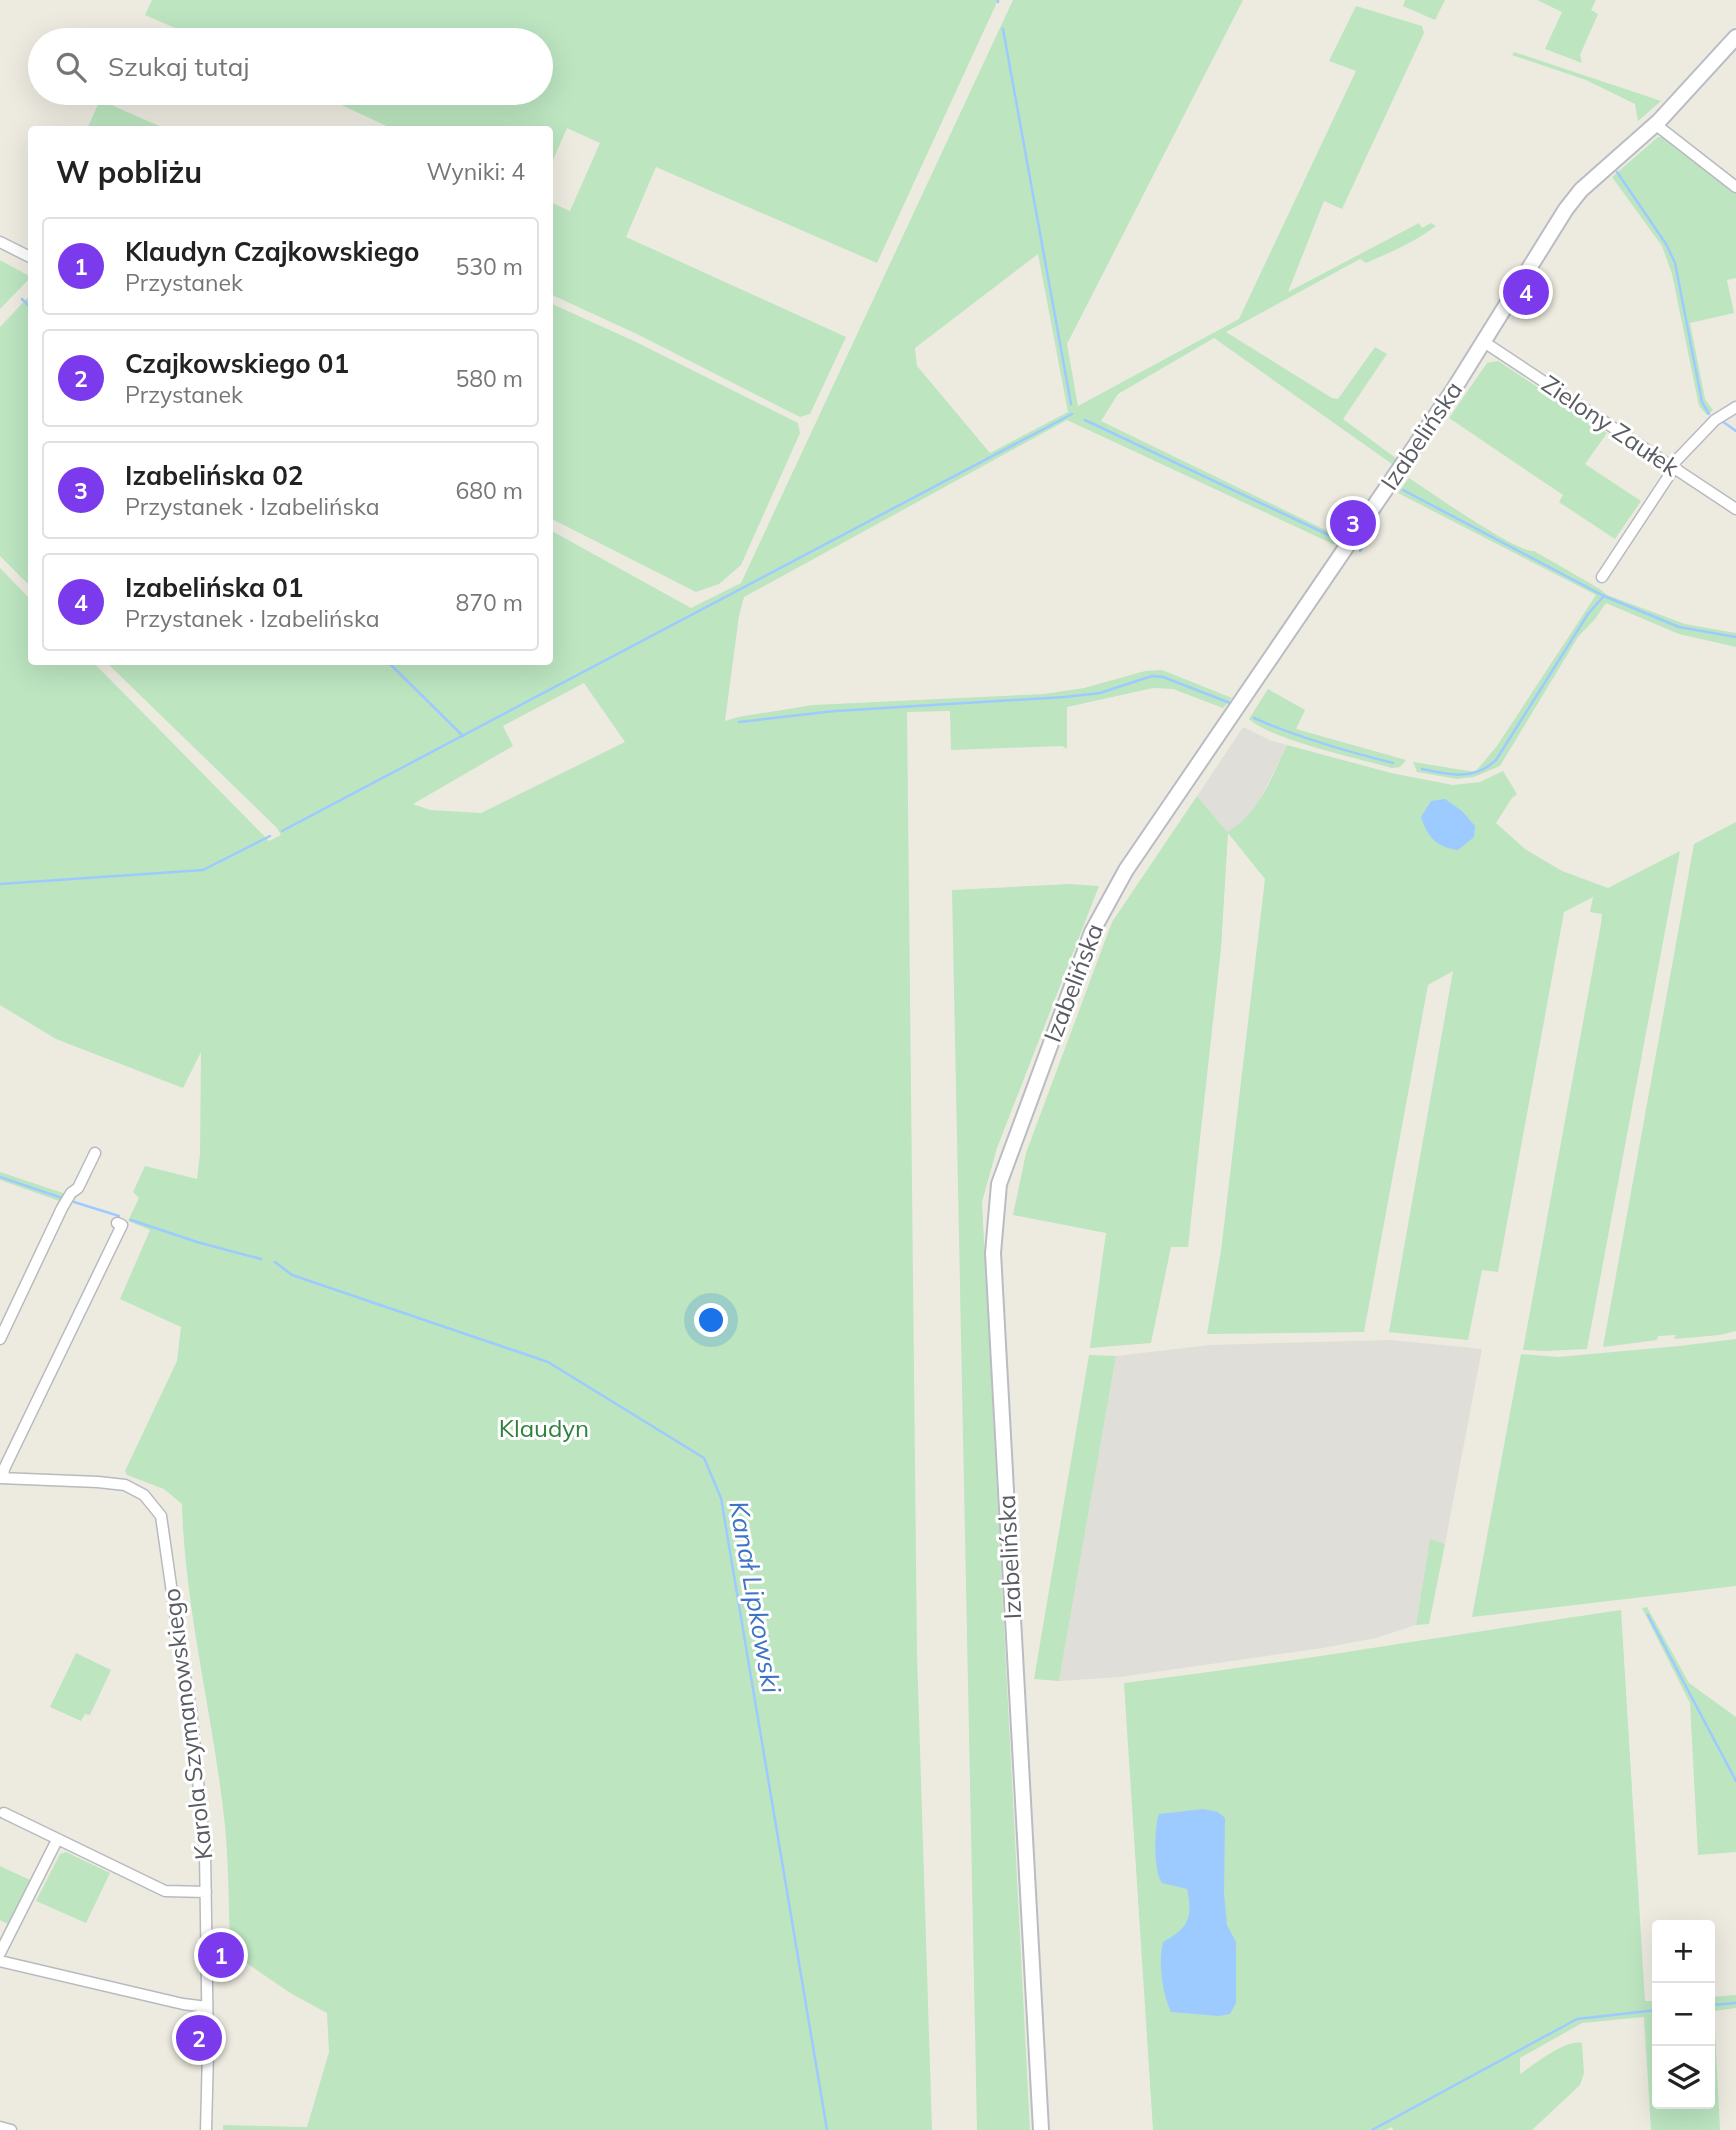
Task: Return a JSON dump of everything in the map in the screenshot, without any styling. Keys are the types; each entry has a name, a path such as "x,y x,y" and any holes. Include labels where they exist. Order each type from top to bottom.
{"street":[{"name":"Izabelińska","path":"1041,2130 993,1253 999,1184 1092,932 1109,897 1485,342 1574,198 1655,124 1736,37"},
{"path":"1655,124 1736,187"},
{"path":"0,243 28,256"},
{"name":"Zielony Zaułek","path":"1485,342 1736,509"},
{"path":"1602,577 1673,467 1715,420 1736,407"},
{"path":"0,1339 62,1208 71,1193 78,1188 95,1153"},
{"path":"1,1478 122,1225 117,1223"},
{"name":"Karola Szymanowskiego","path":"1,1478 125,1485 151,1502 161,1516 191,1709 205,1852 206,2130"},
{"path":"4,1813 165,1891 206,1892"},
{"path":"0,1953 57,1840"},
{"path":"0,1961 183,2004 207,2007"},
{"path":"0,2127 11,2130"}],"shaded area":[{"path":"1243,727 1287,745 1257,806 1240,825 1227,832 1197,796"},
{"path":"1391,1340 1482,1349 1445,1544 1430,1540 1416,1625 1376,1638 1323,1648 1120,1677 1059,1681 1116,1356 1210,1345"}],"green space":[{"path":"152,0 998,0 877,263 656,167 626,237 846,337 810,414 800,417 639,335 553,295 553,203 570,211 600,143 567,128 553,160 553,126 387,126 342,105 553,105 553,28 175,28 145,15"},
{"name":"Klaudyn","path":"1013,0 1243,0 1067,344 1078,406 1239,319 1356,71 1329,61 1356,6 1422,26 1424,33 1342,209 1324,201 1288,292 1419,223 1422,228 1431,223 1436,226 1394,251 1366,263 1360,259 1226,332 1332,398 1338,399 1375,347 1387,354 1343,419 1397,459 1392,464 1214,338 1118,394 1101,421 1340,537 1335,545 1067,420 744,597 739,616 725,721 813,705 1044,694 1084,688 1145,671 1162,670 1232,698 1223,708 1173,689 1153,688 1067,707 1067,749 1062,746 951,750 950,711 907,712 917,1654 932,2130 223,2130 223,2125 307,2127 329,2052 327,2013 292,1994 245,1962 230,1959 225,1826 188,1585 182,1504 164,1489 127,1475 125,1471 177,1361 181,1327 120,1299 150,1230 128,1221 139,1198 133,1192 145,1166 197,1179 200,1154 201,1052 183,1088 56,1039 0,1005 0,568 28,597 28,665 96,665 269,841 281,835 277,828 109,665 553,665 553,532 691,608 741,583","holes":["1038,254 1068,412 990,453 917,366 915,348","584,683 625,742 481,813 430,810 413,804 513,746 503,726"]},
{"path":"1405,0 1445,0 1435,20 1403,6"},
{"path":"1537,0 1596,0 1591,10 1598,14 1580,55 1582,63 1545,49 1562,12"},
{"path":"1514,52 1661,101 1638,121 1635,104 1586,80 1512,55"},
{"path":"98,105 111,105 159,126 88,126"},
{"path":"1658,137 1668,137 1736,191 1736,278 1727,280 1734,313 1690,323 1705,399 1713,410 1707,415 1699,406 1672,274 1662,246 1612,177"},
{"path":"0,260 28,275 28,280 0,309"},
{"path":"28,297 28,584 0,556 0,327"},
{"path":"553,304 636,342 798,423 800,433 741,565 719,584 696,592 553,520"},
{"path":"1498,361 1607,433 1585,464 1641,501 1615,539 1559,502 1563,495 1449,418 1487,363"},
{"path":"1409,478 1492,532 1534,551 1607,595 1685,624 1736,633 1736,647 1679,634 1606,603 1578,637 1500,766 1474,777 1457,779 1417,772 1413,762 1475,772 1497,746 1596,595 1398,493"},
{"path":"1268,689 1305,710 1296,729 1406,760 1400,767 1392,768 1316,748 1260,726 1249,719"},
{"path":"1287,745 1391,773 1453,785 1480,782 1503,771 1517,794 1496,823 1525,849 1562,871 1608,888 1680,851 1587,1349 1523,1350 1601,924 1602,914 1590,912 1593,897 1564,912 1498,1272 1482,1270 1468,1340 1389,1332 1453,971 1428,985 1364,1332 1207,1334 1221,1251 1265,879 1228,833 1221,949 1188,1247 1171,1247 1151,1343 1090,1348 1106,1233 1013,1215 1026,1153 1112,922 1197,796 1227,832 1256,805"},
{"path":"1736,822 1736,1331 1674,1339 1676,1335 1658,1336 1657,1340 1603,1347 1694,844"},
{"path":"1070,884 1099,886 997,1148 982,1202 1030,2130 977,2130 952,890"},
{"path":"0,1172 66,1194 62,1202 0,1180"},
{"path":"1736,1339 1736,1586 1472,1617 1521,1354 1558,1357"},
{"path":"1089,1355 1116,1356 1059,1681 1034,1679"},
{"path":"1430,1539 1445,1544 1429,1624 1416,1625"},
{"path":"1647,1607 1689,1683 1736,1717 1736,1852 1698,1855 1690,1703 1642,1608"},
{"path":"1621,1610 1645,2001 1652,2001 1652,2109 1715,2109 1715,2031 1720,2130 1651,2130 1644,2017 1582,2023 1520,2058 1520,2074 1567,2045 1582,2043 1584,2073 1580,2085 1532,2130 1393,2130 1392,2127 1386,2130 1153,2130 1124,1683"},
{"path":"76,1653 111,1670 90,1715 85,1714 81,1721 50,1707"},
{"path":"66,1852 110,1873 86,1923 36,1901 60,1854"},
{"path":"0,1866 30,1880 8,1924 0,1920"},
{"path":"1736,1995 1736,2008 1715,2011 1715,1997"}],"water":[{"path":"1445,799 1462,811 1475,826 1474,837 1458,850 1444,847 1434,840 1421,817 1431,801"},
{"path":"1203,1809 1218,1812 1225,1818 1224,1894 1227,1925 1236,1942 1236,2003 1230,2014 1219,2016 1171,2012 1163,1987 1161,1968 1163,1942 1184,1926 1189,1907 1187,1889 1162,1883 1159,1877 1155,1849 1159,1814"}],"waterway":[{"path":"1003,29 1071,404"},
{"path":"1617,172 1666,244 1675,263 1702,402 1709,414"},
{"path":"22,299 28,305"},
{"path":"282,831 1072,414"},
{"path":"1085,420 1337,539"},
{"path":"1722,421 1736,431"},
{"path":"1403,490 1604,596 1679,627 1736,637"},
{"path":"1360,551 1376,528"},
{"path":"1422,769 1470,774 1488,767 1496,760 1588,614 1603,597"},
{"path":"391,665 463,736"},
{"path":"739,722 835,711 1065,697 1100,693 1152,676 1163,677 1230,703"},
{"path":"1254,718 1322,744 1393,763"},
{"path":"0,884 203,870 270,836"},
{"name":"Kanał Lipkowski","path":"0,1177 62,1198"},
{"name":"Kanał Lipkowski","path":"74,1202 119,1216"},
{"name":"Kanał Lipkowski","path":"131,1220 197,1242 261,1259"},
{"name":"Kanał Lipkowski","path":"275,1262 292,1275 548,1362 704,1458 721,1498 827,2130"},
{"path":"1648,1615 1736,1781"},
{"path":"1715,2005 1736,2003"},
{"path":"1372,2130 1577,2019 1652,2011"}],"place":[{"name":"Izabelińska 01","path":"1526,292"},
{"name":"Izabelińska 02","path":"1353,523"},
{"name":"Klaudyn Czajkowskiego","path":"221,1955"},
{"name":"Czajkowskiego 01","path":"199,2038"}]}
